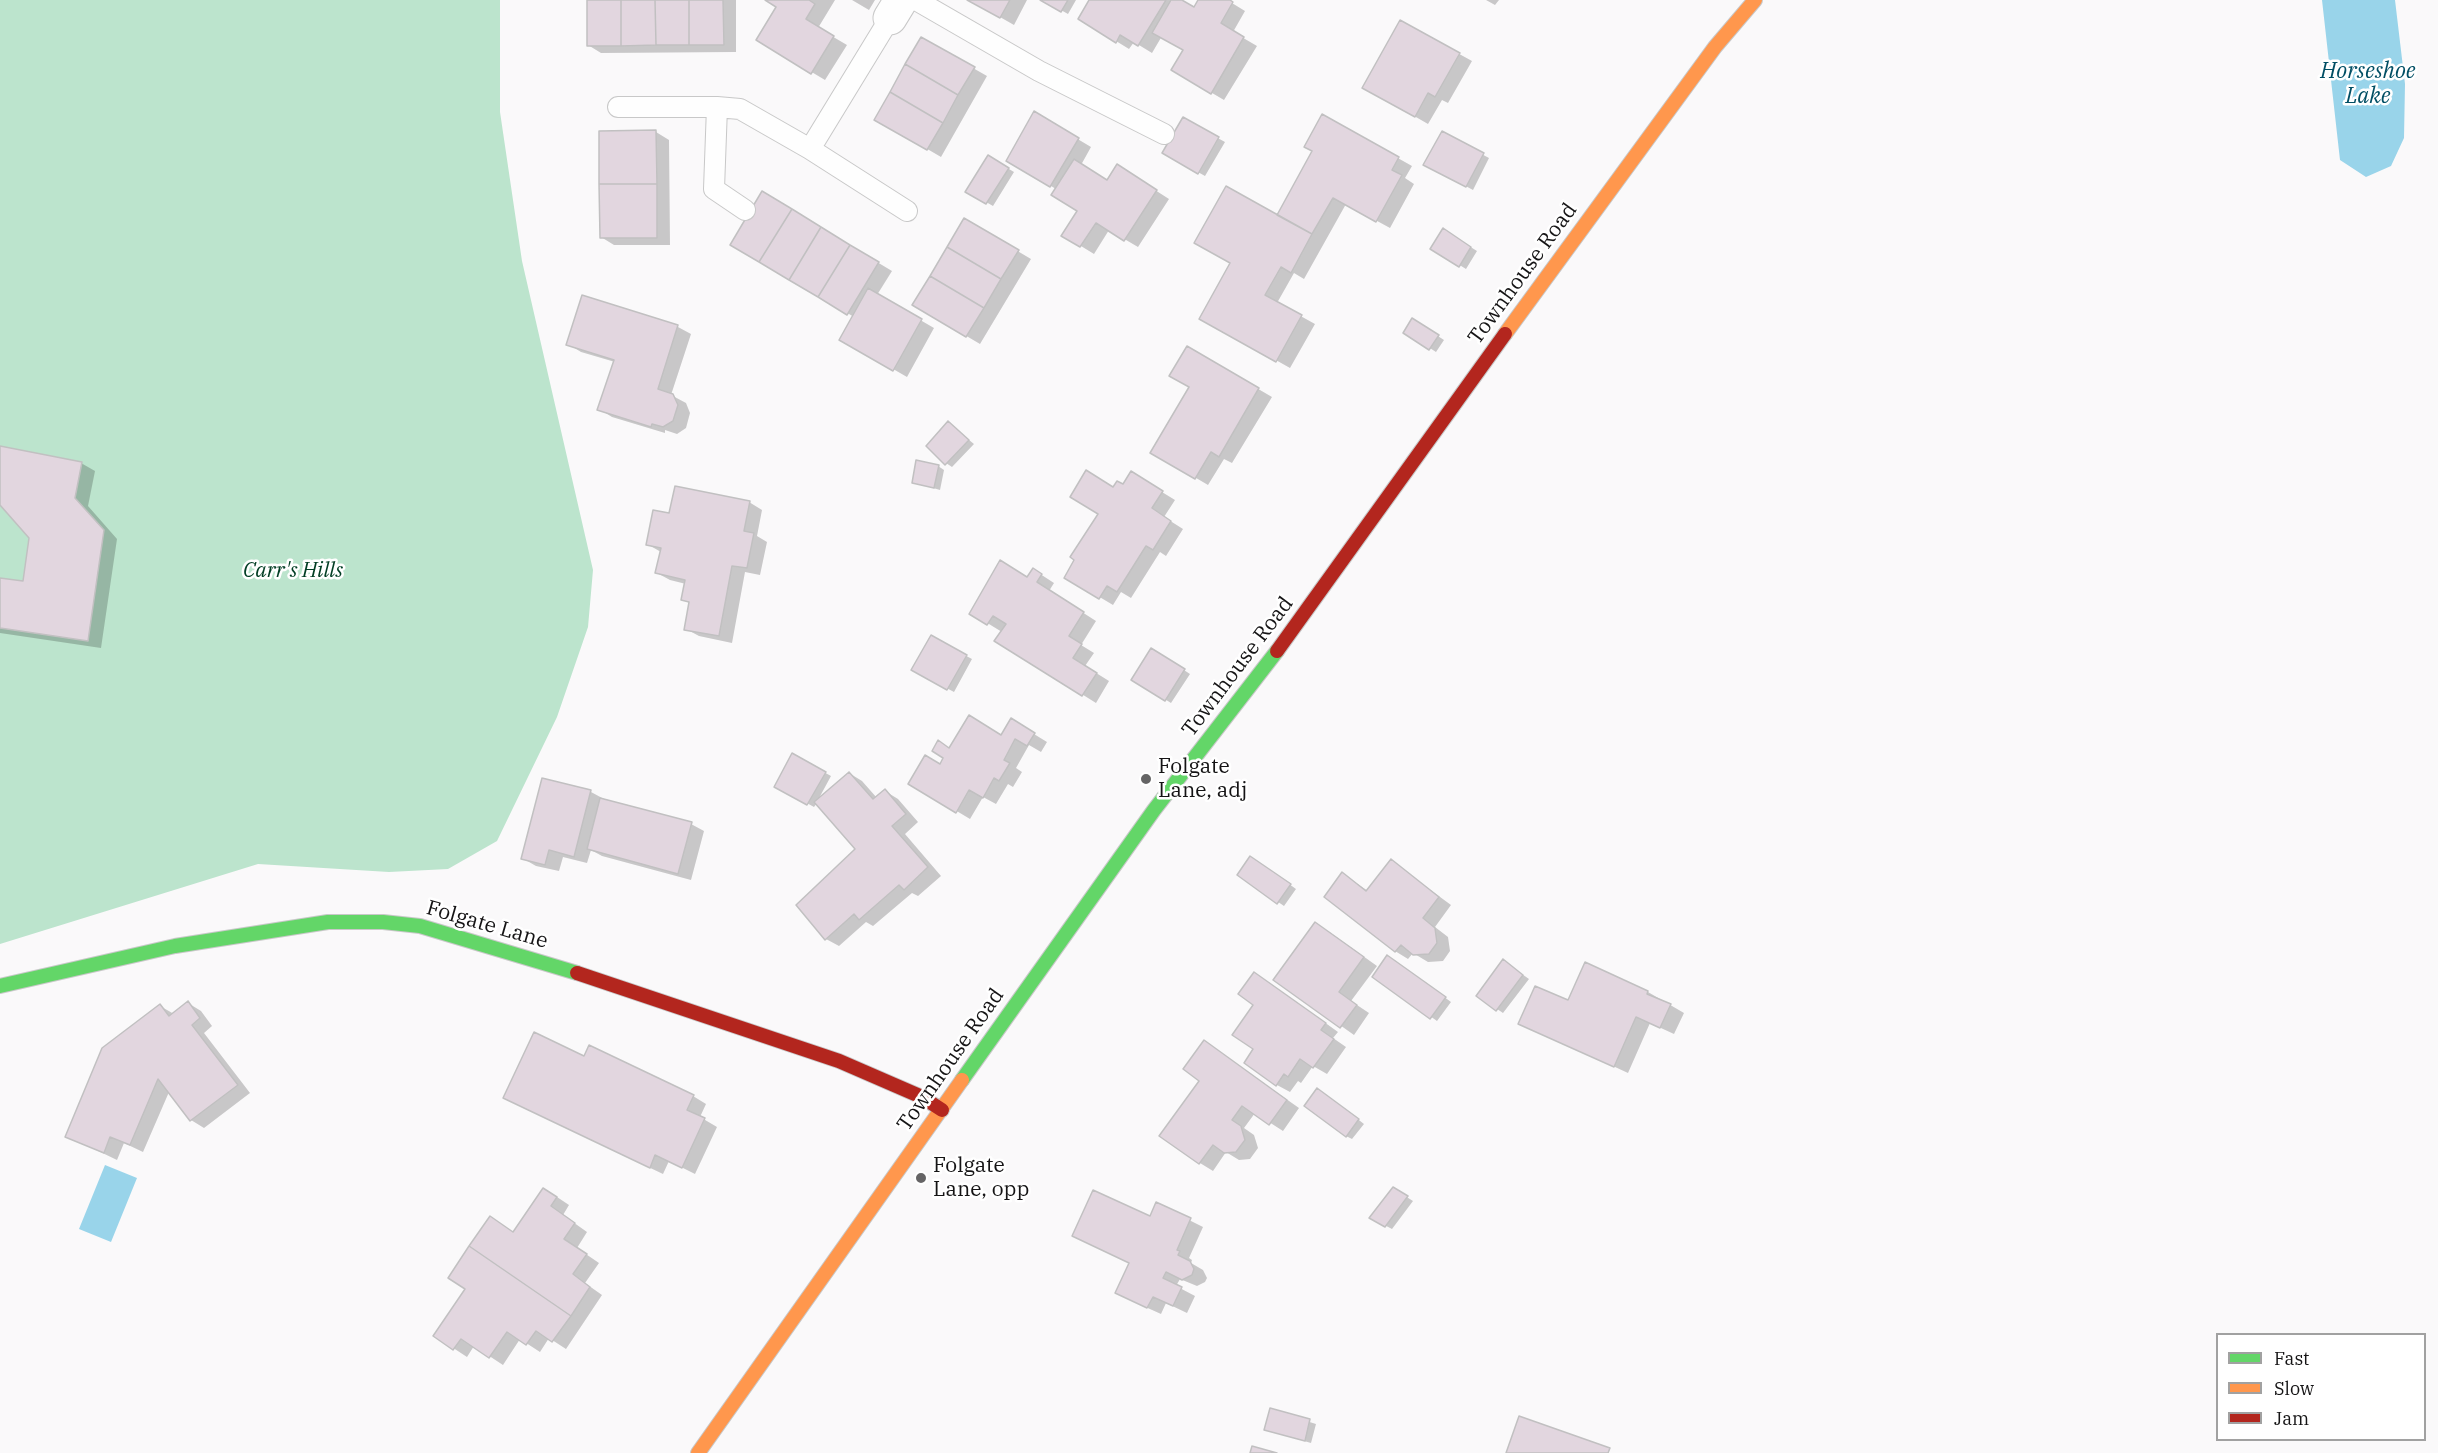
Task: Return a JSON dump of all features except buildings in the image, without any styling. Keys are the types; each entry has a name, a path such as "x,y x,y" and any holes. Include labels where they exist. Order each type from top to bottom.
{"street":[{"name":"Townhouse Road","path":"698,1453 1154,810 1286,640 1522,310 1715,47 1755,0"},
{"name":"Folgate Lane","path":"0,986 175,946 327,922 382,922 420,926 569,970 839,1061 922,1097 942,1110"}],"lane":[{"path":"916,0 1039,71 1164,134"},
{"path":"810,148 895,9"},
{"path":"618,107 740,109 810,148 908,212"},
{"path":"717,107 714,189 745,210"}],"green space":[{"name":"Carr's Hills","path":"0,0 500,0 500,112 522,261 593,570 588,627 557,717 497,841 448,869 389,872 258,864 0,944"}],"water":[{"name":"Horseshoe Lake","path":"2322,0 2395,0 2405,84 2404,138 2391,166 2366,177 2340,160"},
{"path":"105,1165 137,1178 111,1242 79,1229"}],"traffic: fast":[{"path":"962,1080 1154,810 1277,651"},
{"path":"0,986 175,946 328,922 383,922 420,926 577,973"}],"traffic: slow":[{"path":"1505,334 1715,47 1755,0"},
{"path":"698,1453 962,1080"}],"traffic: jam":[{"path":"1277,651 1505,334"},
{"path":"577,973 839,1061 922,1097 942,1110"}],"place":[{"name":"Folgate Lane, adj","path":"1146,779"},
{"name":"Folgate Lane, opp","path":"921,1178"}]}
